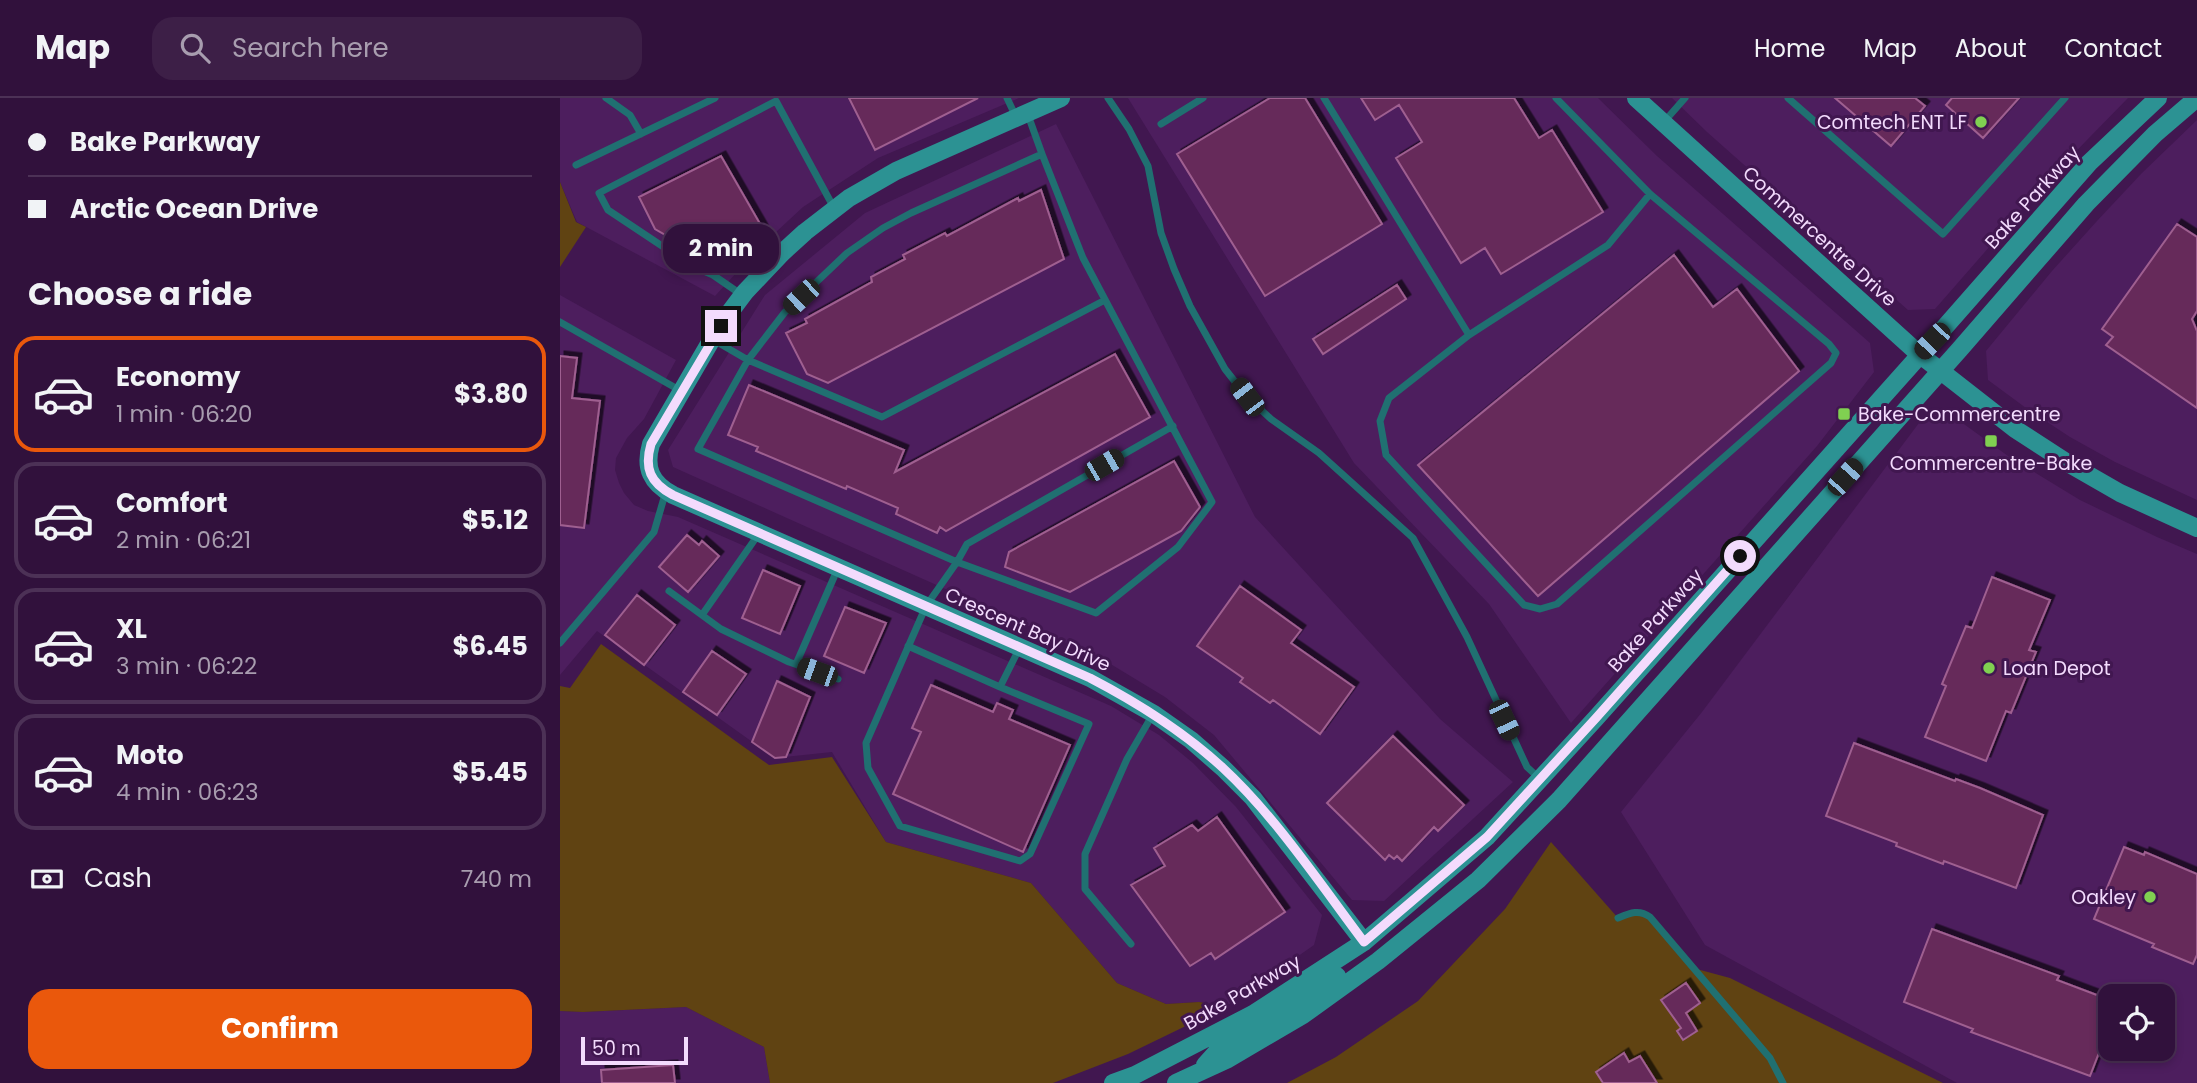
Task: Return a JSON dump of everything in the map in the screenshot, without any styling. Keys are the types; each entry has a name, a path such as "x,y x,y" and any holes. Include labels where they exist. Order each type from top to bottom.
{"main road":[{"path":"670,493 659,486 649,472 647,457 651,444 712,339 743,295 782,253 849,198 896,172 1061,98"},
{"name":"Bake Parkway","path":"1113,1083 1135,1075 1253,1014 1364,942 1487,837 2089,163 2158,98"},
{"path":"1176,1083 1228,1059 1303,1015 1378,961 1478,880 1559,800 2108,181 2197,98"},
{"name":"Commercentre Drive","path":"1644,101 1662,124 1919,354 2015,429 2120,493 2197,528"},
{"name":"Crescent Bay Drive","path":"670,493 1090,678 1154,714 1191,740 1253,798 1364,942"},
{"path":"1199,1072 1222,1046 1287,1010 1342,973 1365,950 1364,942"}],"lane":[{"path":"606,98 630,115 641,134"},
{"path":"576,165 715,98"},
{"path":"1007,98 1022,115 1042,154 1083,258 1212,502 1178,547 1096,613 957,562 698,449 748,360 785,312 847,253 883,228 1042,154"},
{"path":"1108,98 1129,129 1148,166 1161,233 1174,269 1189,306 1225,369 1247,397 1271,419 1319,453 1413,538 1467,637 1527,767 1540,779"},
{"path":"1161,124 1203,98"},
{"path":"1324,98 1469,335"},
{"path":"1556,98 1650,194 1829,344 1836,353 1832,363 1557,604 1540,609 1524,606 1386,455 1380,421 1389,398 1469,335 1608,245 1650,194"},
{"path":"1662,124 1685,98"},
{"path":"1787,98 1943,234 2064,98"},
{"path":"743,295 713,275 692,266 608,210 599,193 775,100 835,209"},
{"path":"712,339 748,360 882,417 1105,300"},
{"path":"560,322 681,392"},
{"path":"908,646 1089,724 1030,854 1020,860 900,825 868,768 866,743 908,646 926,606 967,544 1172,426"},
{"path":"560,643 654,532 670,493"},
{"path":"702,615 760,532"},
{"path":"796,664 838,567"},
{"path":"669,591 721,629 796,664 838,680"},
{"path":"1000,687 1019,647"},
{"path":"1131,944 1085,889 1085,854 1127,758 1154,714"},
{"path":"1618,918 1637,912 1650,917 1770,1058 1783,1083"}],"shaded area":[{"path":"560,98 1019,98 878,158 803,207 761,246 715,296 577,222 560,182"},
{"path":"1128,98 1598,98 1657,156 1870,343 1874,372 1817,446 1571,723 1489,604 1354,463"},
{"path":"1672,98 2128,98 2046,182 1935,309 1908,310"},
{"path":"2197,120 2197,500 2115,462 2026,408 1988,380 1986,351 2097,221"},
{"path":"1056,124 1255,517 1440,719 1513,782 1384,901 1352,900 1214,735 1165,697 1104,660 673,467 668,450 765,295 865,213"},
{"path":"560,182 576,222 586,227 560,267"},
{"path":"560,295 676,360 644,419 627,438 616,458 615,470 619,483 634,505 648,511 678,517 1111,706 1159,735 1193,763 1236,807 1322,915 1314,945 1225,1007 1199,1002 1166,1004 1117,983 1031,883 886,842 832,752 775,758 597,631 560,675"},
{"path":"1950,414 2008,456 2080,500 2197,554 2197,1083 1957,1083 1705,945 1621,812 1702,712 1925,415"},
{"path":"601,644 769,765 832,757 886,842 1031,883 1117,983 1166,1004 1199,1002 1225,1007 1128,1054 1053,1083 770,1083 764,1047 686,1007 560,1011 560,686 570,688"},
{"path":"1551,842 1618,918 1637,912 1650,917 1693,968 1730,978 1943,1083 1287,1083 1336,1057 1418,1001 1505,909"},
{"path":"686,1007 764,1047 770,1083 560,1083 560,1011"}],"building":[{"path":"849,98 978,98 875,150"},
{"path":"1270,98 1305,98 1382,224 1265,296 1177,154"},
{"path":"1361,98 1514,98 1539,138 1552,130 1603,212 1501,274 1485,248 1461,263 1396,158 1422,142 1399,105 1375,120"},
{"path":"1835,98 1915,98 1925,106 1891,146"},
{"name":"Comtech ENT LF","path":"1952,98 2019,98 1983,138 1946,105"},
{"path":"721,156 763,229 750,236 754,243 714,263 655,229 639,197"},
{"path":"1041,190 1064,259 828,383 807,374 786,333 807,323 805,319 872,282 871,277 905,259 903,255 945,233 947,236 1018,198 1019,201"},
{"path":"2177,224 2197,237 2197,311 2192,319 2197,331 2197,408 2106,345 2113,337 2102,329"},
{"path":"1674,255 1713,307 1737,289 1799,371 1538,596 1418,465"},
{"path":"1397,285 1406,299 1323,354 1313,339"},
{"path":"1115,354 1150,417 946,531 940,527 937,533 896,514 898,508 756,451 758,447 728,435 749,385 904,450 895,472"},
{"path":"560,356 577,358 572,398 600,401 584,528 560,525"},
{"path":"1174,461 1200,507 1181,531 1070,592 1005,567 1009,552"},
{"path":"687,535 699,545 702,541 719,556 688,592 659,567"},
{"path":"763,570 800,586 780,634 742,618"},
{"name":"Loan Depot","path":"1992,577 2050,600 2029,650 2036,652 2011,713 2006,711 1986,761 1925,737 1946,686 1942,684 1966,626 1972,628"},
{"path":"1240,586 1301,630 1291,643 1354,687 1320,734 1273,700 1270,703 1240,682 1243,678 1197,646"},
{"path":"637,595 675,625 644,665 605,635"},
{"path":"845,607 886,623 864,673 824,656"},
{"path":"712,651 746,674 717,715 683,692"},
{"path":"777,681 810,697 786,757 775,758 752,742"},
{"path":"931,685 993,712 997,703 1013,710 1009,719 1070,745 1023,852 893,794 921,732 912,728"},
{"path":"1393,736 1464,805 1438,831 1434,827 1402,861 1397,856 1394,859 1389,855 1385,860 1327,803"},
{"path":"1854,743 1980,788 2043,815 2016,888 1944,861 1943,864 1826,816"},
{"path":"1217,817 1285,912 1215,959 1211,953 1190,966 1131,885 1165,866 1154,848 1192,825 1198,831"},
{"name":"Oakley","path":"2124,847 2144,855 2145,852 2197,874 2197,955 2193,964 2094,919"},
{"path":"1932,929 2059,976 2057,980 2098,995 2098,1055 2090,1076 1971,1032 1973,1029 1904,1002"},
{"path":"1686,983 1700,1003 1686,1013 1697,1031 1683,1040 1677,1031 1681,1028 1661,1000"},
{"path":"1624,1053 1629,1062 1640,1056 1657,1083 1603,1083 1596,1072"},
{"path":"673,1065 675,1083 602,1083 601,1070"}],"place":[{"name":"Comtech ENT LF","path":"1981,122"},
{"name":"Bake-Commercentre","path":"1844,414"},
{"name":"Commercentre-Bake","path":"1991,441"},
{"name":"Loan Depot","path":"1989,668"},
{"name":"Oakley","path":"2150,897"}],"route":[{"path":"721,326 651,444 647,457 649,472 659,486 673,495 1090,678 1154,714 1191,740 1253,798 1364,942 1487,837 1740,556"}]}
